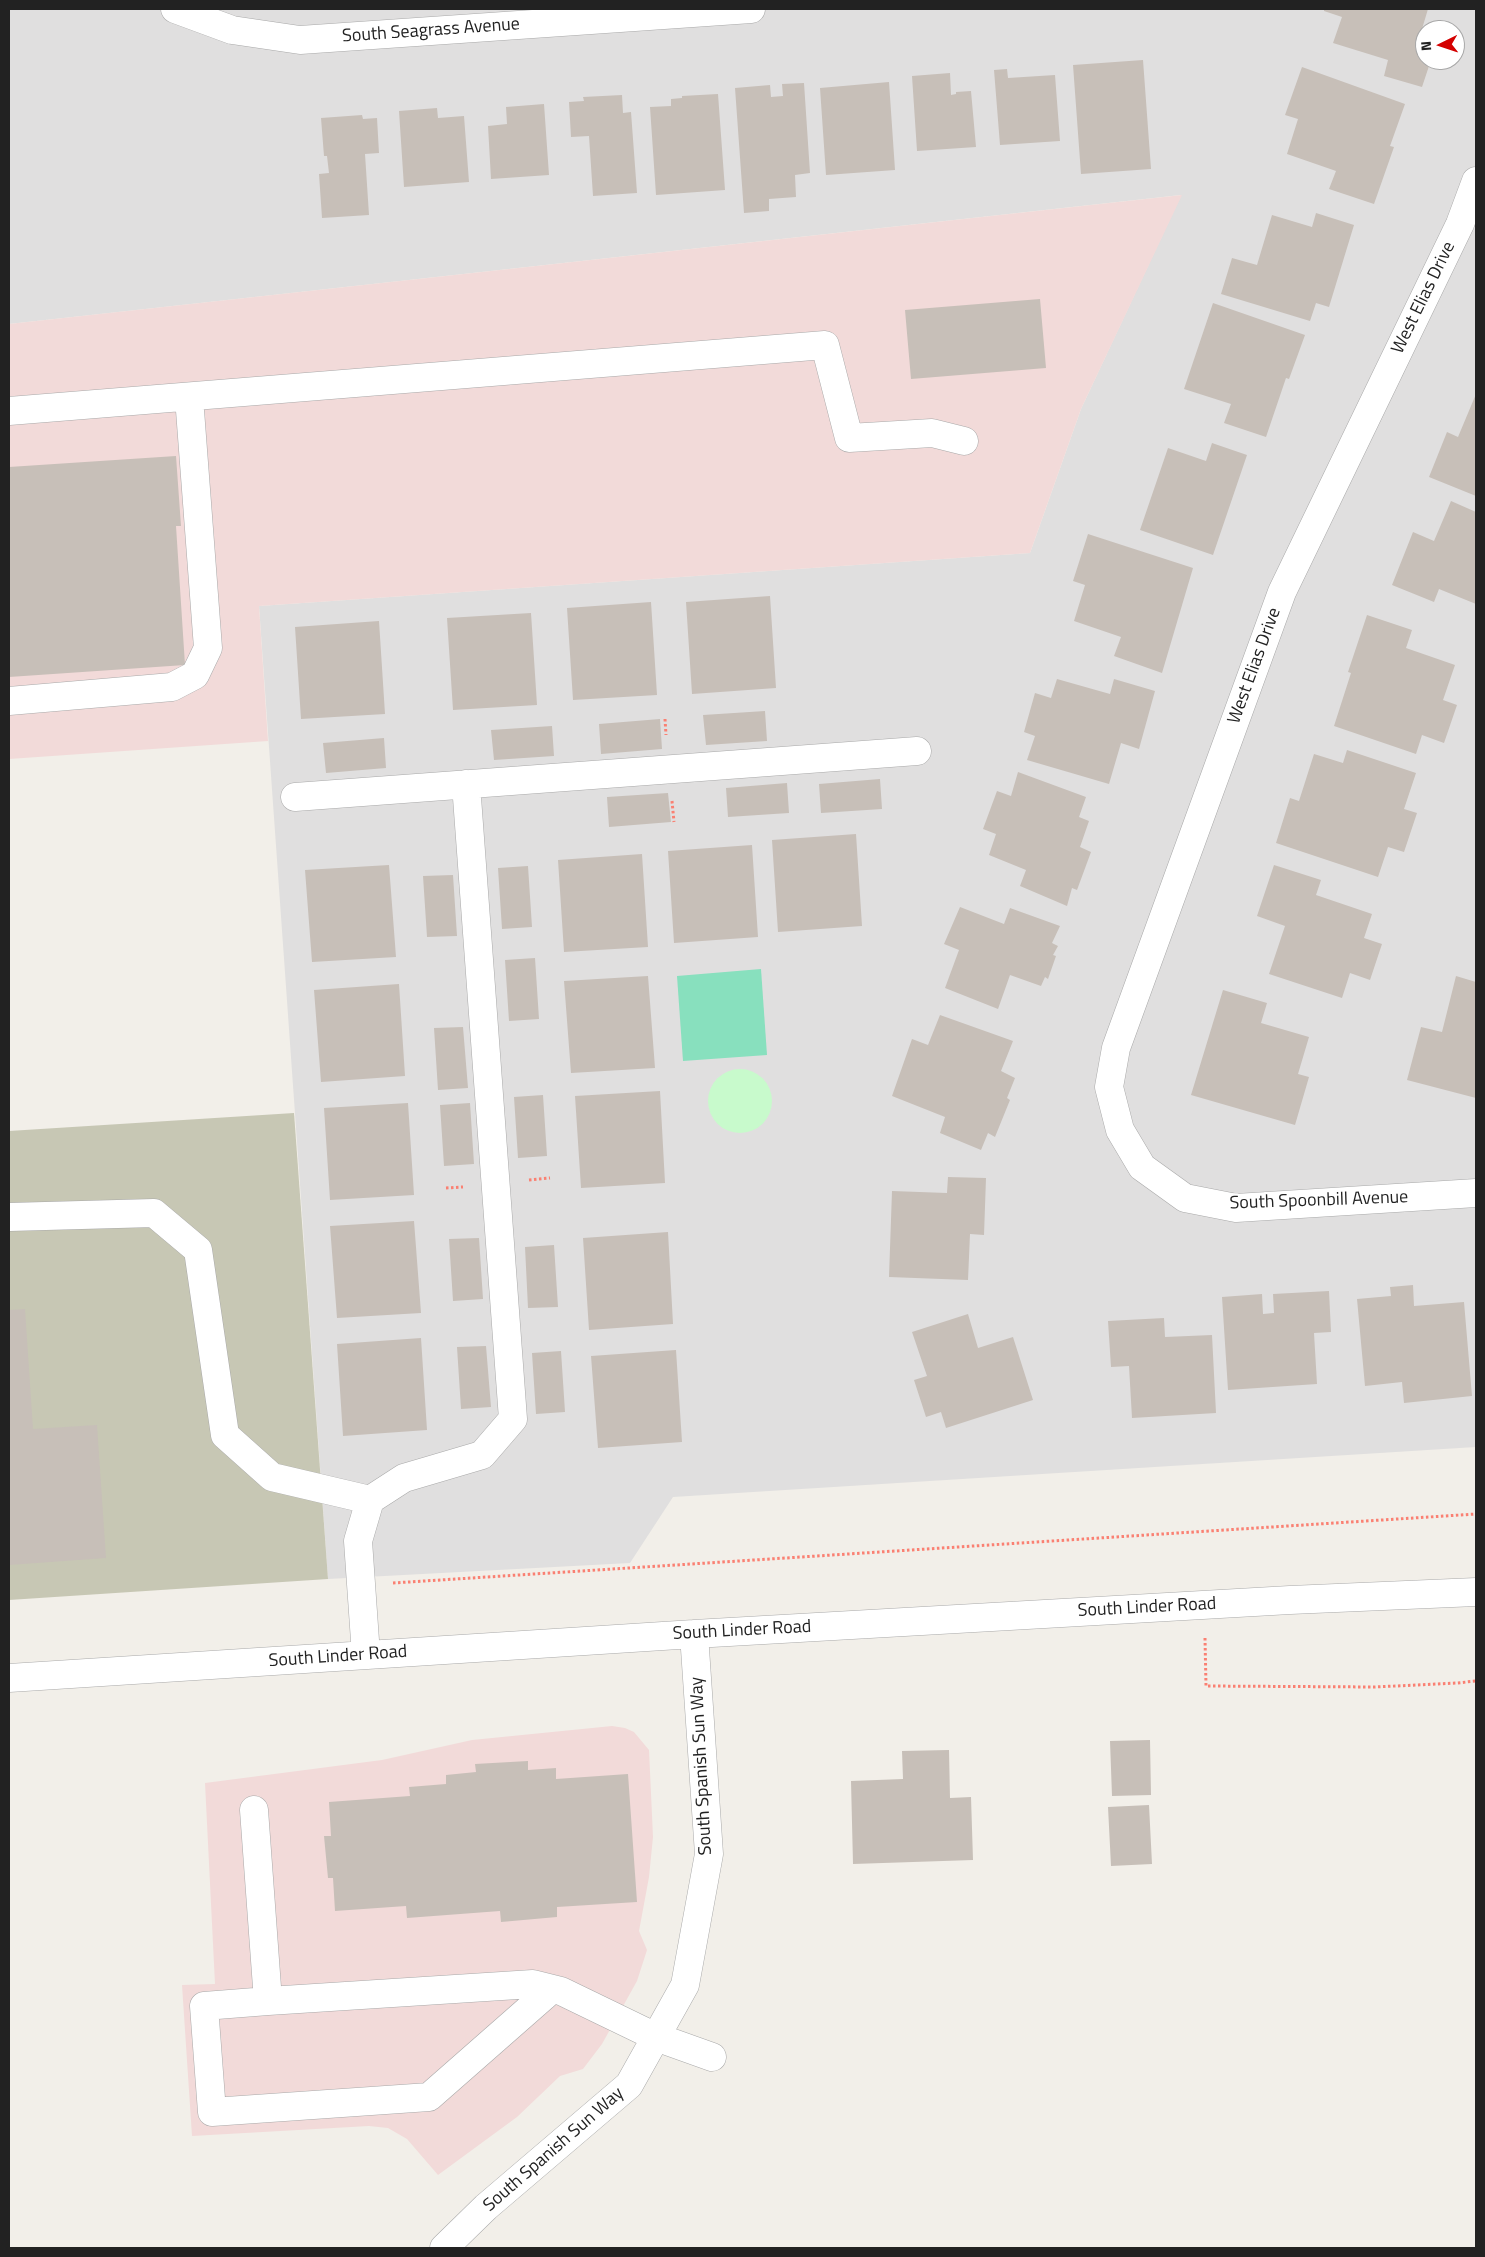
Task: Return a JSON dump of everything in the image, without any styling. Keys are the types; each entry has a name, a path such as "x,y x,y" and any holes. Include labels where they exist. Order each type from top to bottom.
{"street":[{"name":"South Seagrass Avenue","path":"175,9 232,30 300,40 751,9"},
{"name":"West Elias Drive","path":"1142,1167 1120,1130 1109,1087 1116,1048 1282,592 1455,233 1476,181"},
{"path":"9,411 825,345 848,438 932,433 964,441"},
{"path":"9,701 172,687 195,675 208,648 189,397"},
{"path":"295,797 917,752"},
{"path":"366,1655 358,1541 370,1500 404,1478 482,1455 513,1419 466,784"},
{"name":"South Spoonbill Avenue","path":"1142,1167 1185,1198 1236,1208 1476,1193"},
{"path":"9,1217 154,1213 198,1250 225,1435 272,1477 370,1500"},
{"name":"South Linder Road","path":"9,1678 694,1634 1201,1605 1476,1592"},
{"name":"South Spanish Sun Way","path":"444,2248 486,2208 629,2085 686,1985 709,1854 694,1634"},
{"path":"254,1810 268,2001"},
{"path":"552,1989 429,2097 212,2112 204,2006 528,1984 552,1989 561,1991 656,2037 712,2057"}],"path":[{"path":"385,1584 1476,1514"},
{"path":"1201,1605 1206,1686 1375,1686 1476,1681"}],"shaded area":[{"path":"9,9 1476,9 1476,1447 673,1497 630,1563 328,1579 259,606 1030,553 1081,409 1181,195 9,324"},
{"path":"1182,195 1081,409 1030,553 259,606 268,741 9,759 9,324"},
{"path":"294,1113 328,1579 9,1600 9,1131"},
{"path":"612,1726 634,1732 649,1750 653,1837 649,1877 639,1931 647,1950 637,1981 602,2044 583,2069 560,2076 517,2117 438,2175 407,2139 388,2128 369,2126 192,2136 182,1985 215,1984 205,1783 382,1760 472,1740"}],"green space":[{"path":"761,969 767,1055 683,1061 677,976"},
{"path":"740,1069 758,1074 763,1078 767,1083 772,1101 767,1119 763,1124 758,1128 740,1133 722,1128 717,1124 713,1119 708,1101 713,1083 717,1078 722,1074"}],"building":[{"path":"1324,9 1428,9 1425,20 1415,20 1415,70 1428,70 1422,87 1384,76 1388,60 1333,43 1342,17 1324,11"},
{"path":"1143,60 1151,169 1081,174 1073,65"},
{"path":"1302,67 1405,104 1390,146 1394,147 1374,204 1329,189 1336,171 1287,154 1298,119 1285,115"},
{"path":"1007,69 1008,78 1055,75 1060,141 1000,145 994,70"},
{"path":"950,73 951,95 956,94 956,92 971,91 976,147 917,151 912,76"},
{"path":"889,82 895,170 826,175 820,88"},
{"path":"804,83 810,173 795,175 796,197 769,199 769,211 744,213 735,88 770,85 771,97 783,96 782,84"},
{"path":"718,94 725,190 656,195 650,107 671,106 671,99 682,98 682,96"},
{"path":"622,95 623,113 631,112 637,193 593,196 589,136 571,137 569,102 584,101 583,97"},
{"path":"544,104 549,175 491,179 488,126 507,124 506,107"},
{"path":"437,108 438,118 464,116 469,182 404,187 399,111"},
{"path":"362,115 363,119 377,118 379,153 365,154 369,215 322,218 319,174 329,173 327,156 324,156 321,118"},
{"path":"1316,213 1354,225 1329,307 1316,303 1310,321 1221,294 1232,258 1257,265 1272,215 1312,227"},
{"path":"1040,299 1046,368 911,379 905,310"},
{"path":"1213,303 1305,335 1289,379 1286,378 1266,437 1224,423 1231,404 1184,389"},
{"path":"1476,394 1476,496 1429,477 1447,432 1458,437"},
{"path":"1212,443 1247,455 1213,555 1140,530 1168,448 1206,461"},
{"path":"176,456 181,526 176,526 185,665 9,677 9,467"},
{"path":"1451,501 1476,512 1476,604 1439,589 1434,602 1392,585 1413,532 1434,541"},
{"path":"1088,534 1193,568 1162,673 1114,656 1121,637 1074,621 1085,585 1073,581"},
{"path":"770,596 776,688 692,694 686,602"},
{"path":"651,602 657,695 573,700 567,608"},
{"path":"531,613 537,705 453,710 447,618"},
{"path":"1367,615 1412,630 1406,648 1455,665 1443,700 1457,705 1444,743 1422,735 1416,754 1334,726 1351,673 1348,672"},
{"path":"379,621 385,714 301,719 295,627"},
{"path":"1057,679 1110,694 1114,679 1155,691 1139,749 1121,743 1109,784 1027,760 1035,736 1024,732 1035,693 1051,698"},
{"path":"765,711 767,741 706,745 703,715"},
{"path":"660,719 662,749 601,754 599,724"},
{"path":"552,726 554,756 494,760 491,730"},
{"path":"384,738 386,768 326,773 323,743"},
{"path":"1347,750 1416,773 1404,809 1417,813 1404,852 1388,847 1378,877 1276,843 1290,798 1299,801 1314,754 1343,763"},
{"path":"1018,772 1086,797 1079,817 1089,821 1080,847 1091,852 1077,890 1072,888 1067,906 1020,886 1026,870 989,855 996,834 983,829 997,791 1011,796"},
{"path":"880,779 882,809 821,813 819,784"},
{"path":"787,783 789,813 728,817 726,788"},
{"path":"668,793 671,822 609,827 607,797"},
{"path":"856,834 862,926 778,932 772,840"},
{"path":"752,845 758,937 674,943 668,851"},
{"path":"642,854 648,947 564,952 558,860"},
{"path":"389,865 396,957 312,962 305,870"},
{"path":"1274,865 1321,880 1316,895 1372,914 1364,938 1382,944 1370,980 1350,973 1342,998 1269,974 1285,926 1257,916"},
{"path":"528,866 532,927 502,929 498,868"},
{"path":"453,875 457,936 427,937 423,876"},
{"path":"960,907 1004,924 1010,908 1060,926 1052,943 1058,946 1053,955 1056,956 1048,979 1045,977 1041,986 1010,975 998,1009 945,988 959,950 944,944"},
{"path":"535,958 539,1019 509,1021 505,960"},
{"path":"648,976 655,1068 571,1073 564,981"},
{"path":"1456,976 1476,982 1476,1098 1407,1080 1421,1027 1442,1032"},
{"path":"399,984 405,1076 321,1082 314,990"},
{"path":"1223,990 1267,1003 1261,1023 1309,1037 1298,1074 1309,1077 1295,1125 1191,1095"},
{"path":"940,1015 1013,1041 1001,1071 1015,1078 1007,1098 1010,1100 995,1137 988,1133 981,1150 940,1133 945,1117 892,1096 912,1039 928,1045"},
{"path":"463,1027 468,1088 438,1090 434,1028"},
{"path":"660,1091 665,1183 581,1188 575,1096"},
{"path":"543,1095 547,1156 518,1158 514,1097"},
{"path":"408,1103 414,1195 330,1200 324,1108"},
{"path":"470,1103 474,1164 444,1166 440,1105"},
{"path":"948,1177 986,1178 984,1235 970,1234 968,1280 889,1277 892,1191 947,1193"},
{"path":"414,1221 421,1313 337,1318 330,1226"},
{"path":"668,1232 673,1324 589,1330 583,1238"},
{"path":"479,1238 483,1299 453,1301 449,1239"},
{"path":"554,1245 558,1307 528,1308 525,1247"},
{"path":"1413,1285 1414,1306 1464,1302 1472,1396 1404,1403 1402,1382 1365,1386 1357,1299 1391,1296 1390,1287"},
{"path":"1329,1291 1331,1332 1314,1333 1317,1384 1228,1390 1222,1297 1262,1294 1263,1314 1274,1313 1273,1294"},
{"path":"25,1309 33,1429 97,1425 106,1558 9,1565 9,1310"},
{"path":"968,1314 978,1348 1013,1337 1033,1400 946,1428 941,1412 926,1417 914,1380 927,1376 912,1332"},
{"path":"1164,1318 1165,1337 1212,1335 1216,1413 1132,1418 1129,1366 1111,1367 1108,1321"},
{"path":"421,1338 427,1430 343,1436 337,1344"},
{"path":"486,1346 491,1407 461,1409 457,1347"},
{"path":"676,1350 682,1442 598,1448 591,1356"},
{"path":"561,1351 565,1412 536,1414 532,1353"},
{"path":"1150,1740 1151,1795 1112,1796 1110,1741"},
{"path":"949,1750 950,1798 971,1797 973,1860 853,1864 851,1781 903,1779 902,1751"},
{"path":"528,1761 528,1770 556,1768 556,1779 628,1774 637,1902 557,1907 557,1917 501,1922 500,1911 407,1918 406,1906 335,1911 333,1878 328,1878 324,1836 331,1836 329,1802 410,1796 409,1787 446,1784 446,1775 476,1772 475,1764"},
{"path":"1149,1805 1152,1864 1111,1866 1108,1807"}]}
